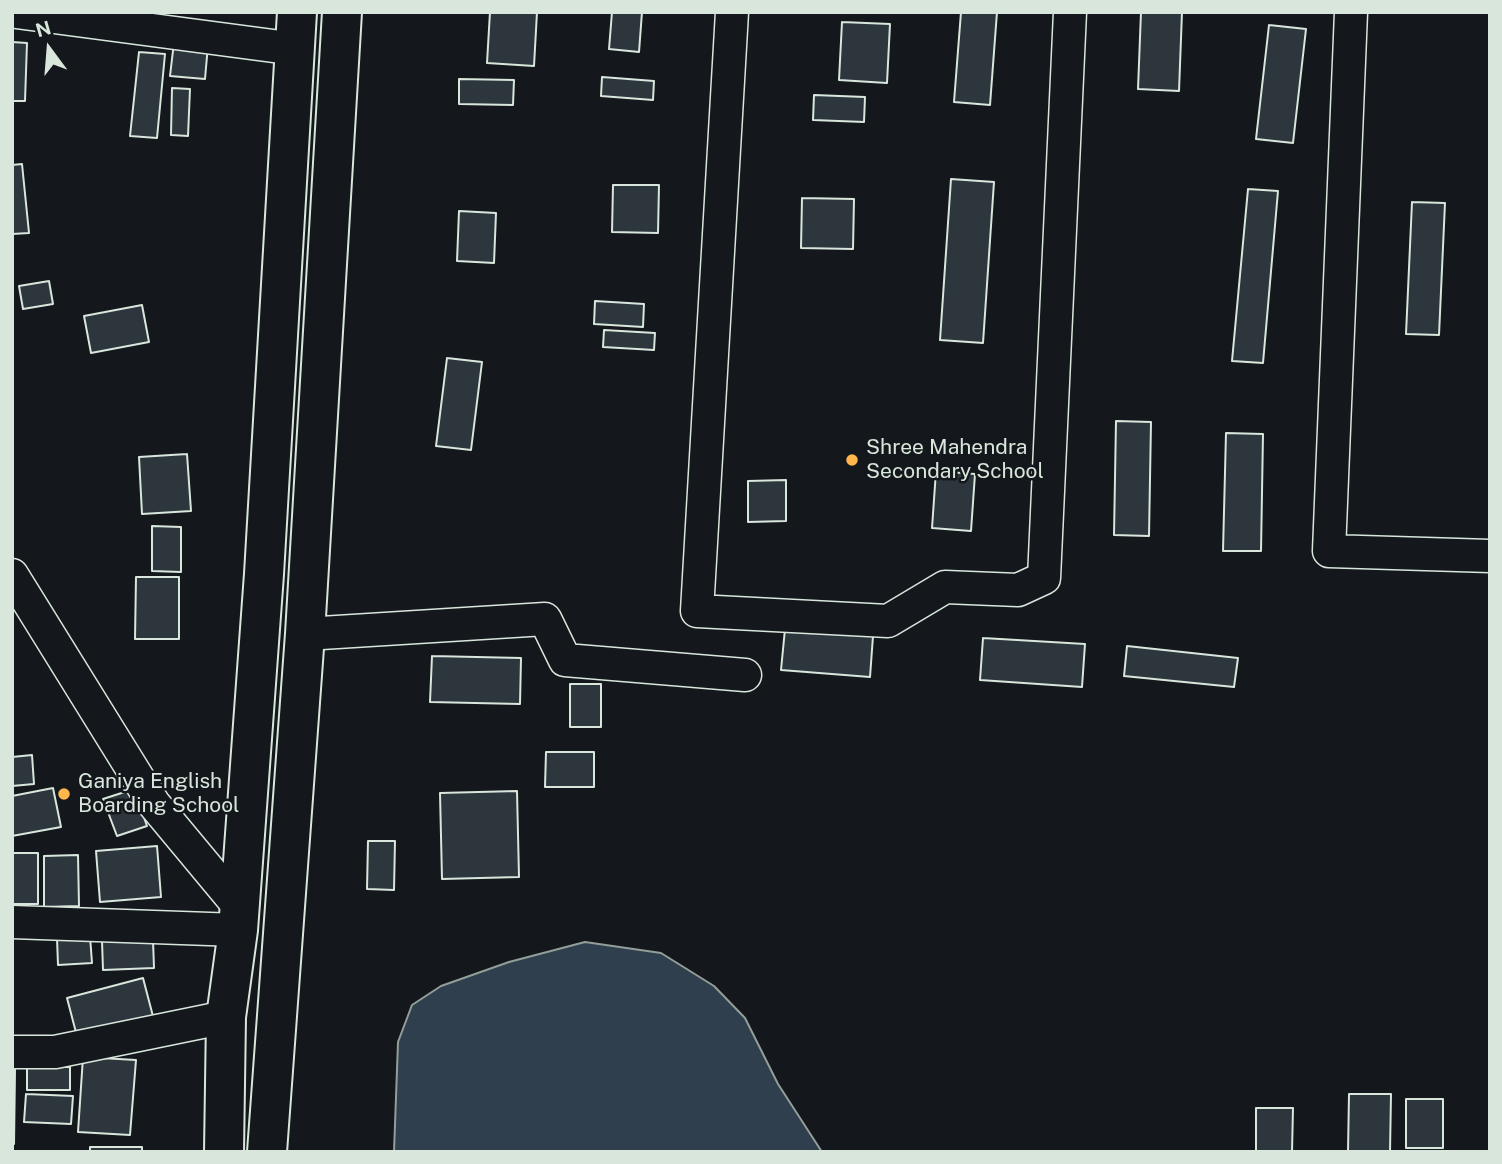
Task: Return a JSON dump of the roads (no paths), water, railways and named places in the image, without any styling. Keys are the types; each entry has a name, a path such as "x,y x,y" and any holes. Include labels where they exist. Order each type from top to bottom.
{"highway":[{"path":"267,1152 305,634 342,12"},
{"path":"224,1152 226,1017 238,917 264,574 297,31"}],"street":[{"path":"16,12 297,31"},
{"path":"732,12 697,611 888,621 945,587 1017,590 1044,578 1070,12"},
{"path":"1351,12 1329,551 1490,556"},
{"path":"12,575 154,804 238,917"},
{"path":"305,634 545,619 565,660 745,675"},
{"path":"12,922 238,917"},
{"path":"12,1052 55,1052 226,1017"}],"water":[{"path":"585,942 661,953 714,986 745,1018 778,1084 822,1152 394,1152 398,1042 412,1005 441,986 509,962"}],"place":[{"name":"Shree Mahendra Secondary School","path":"852,460"},
{"name":"Ganiya English Boarding School","path":"64,794"}]}
